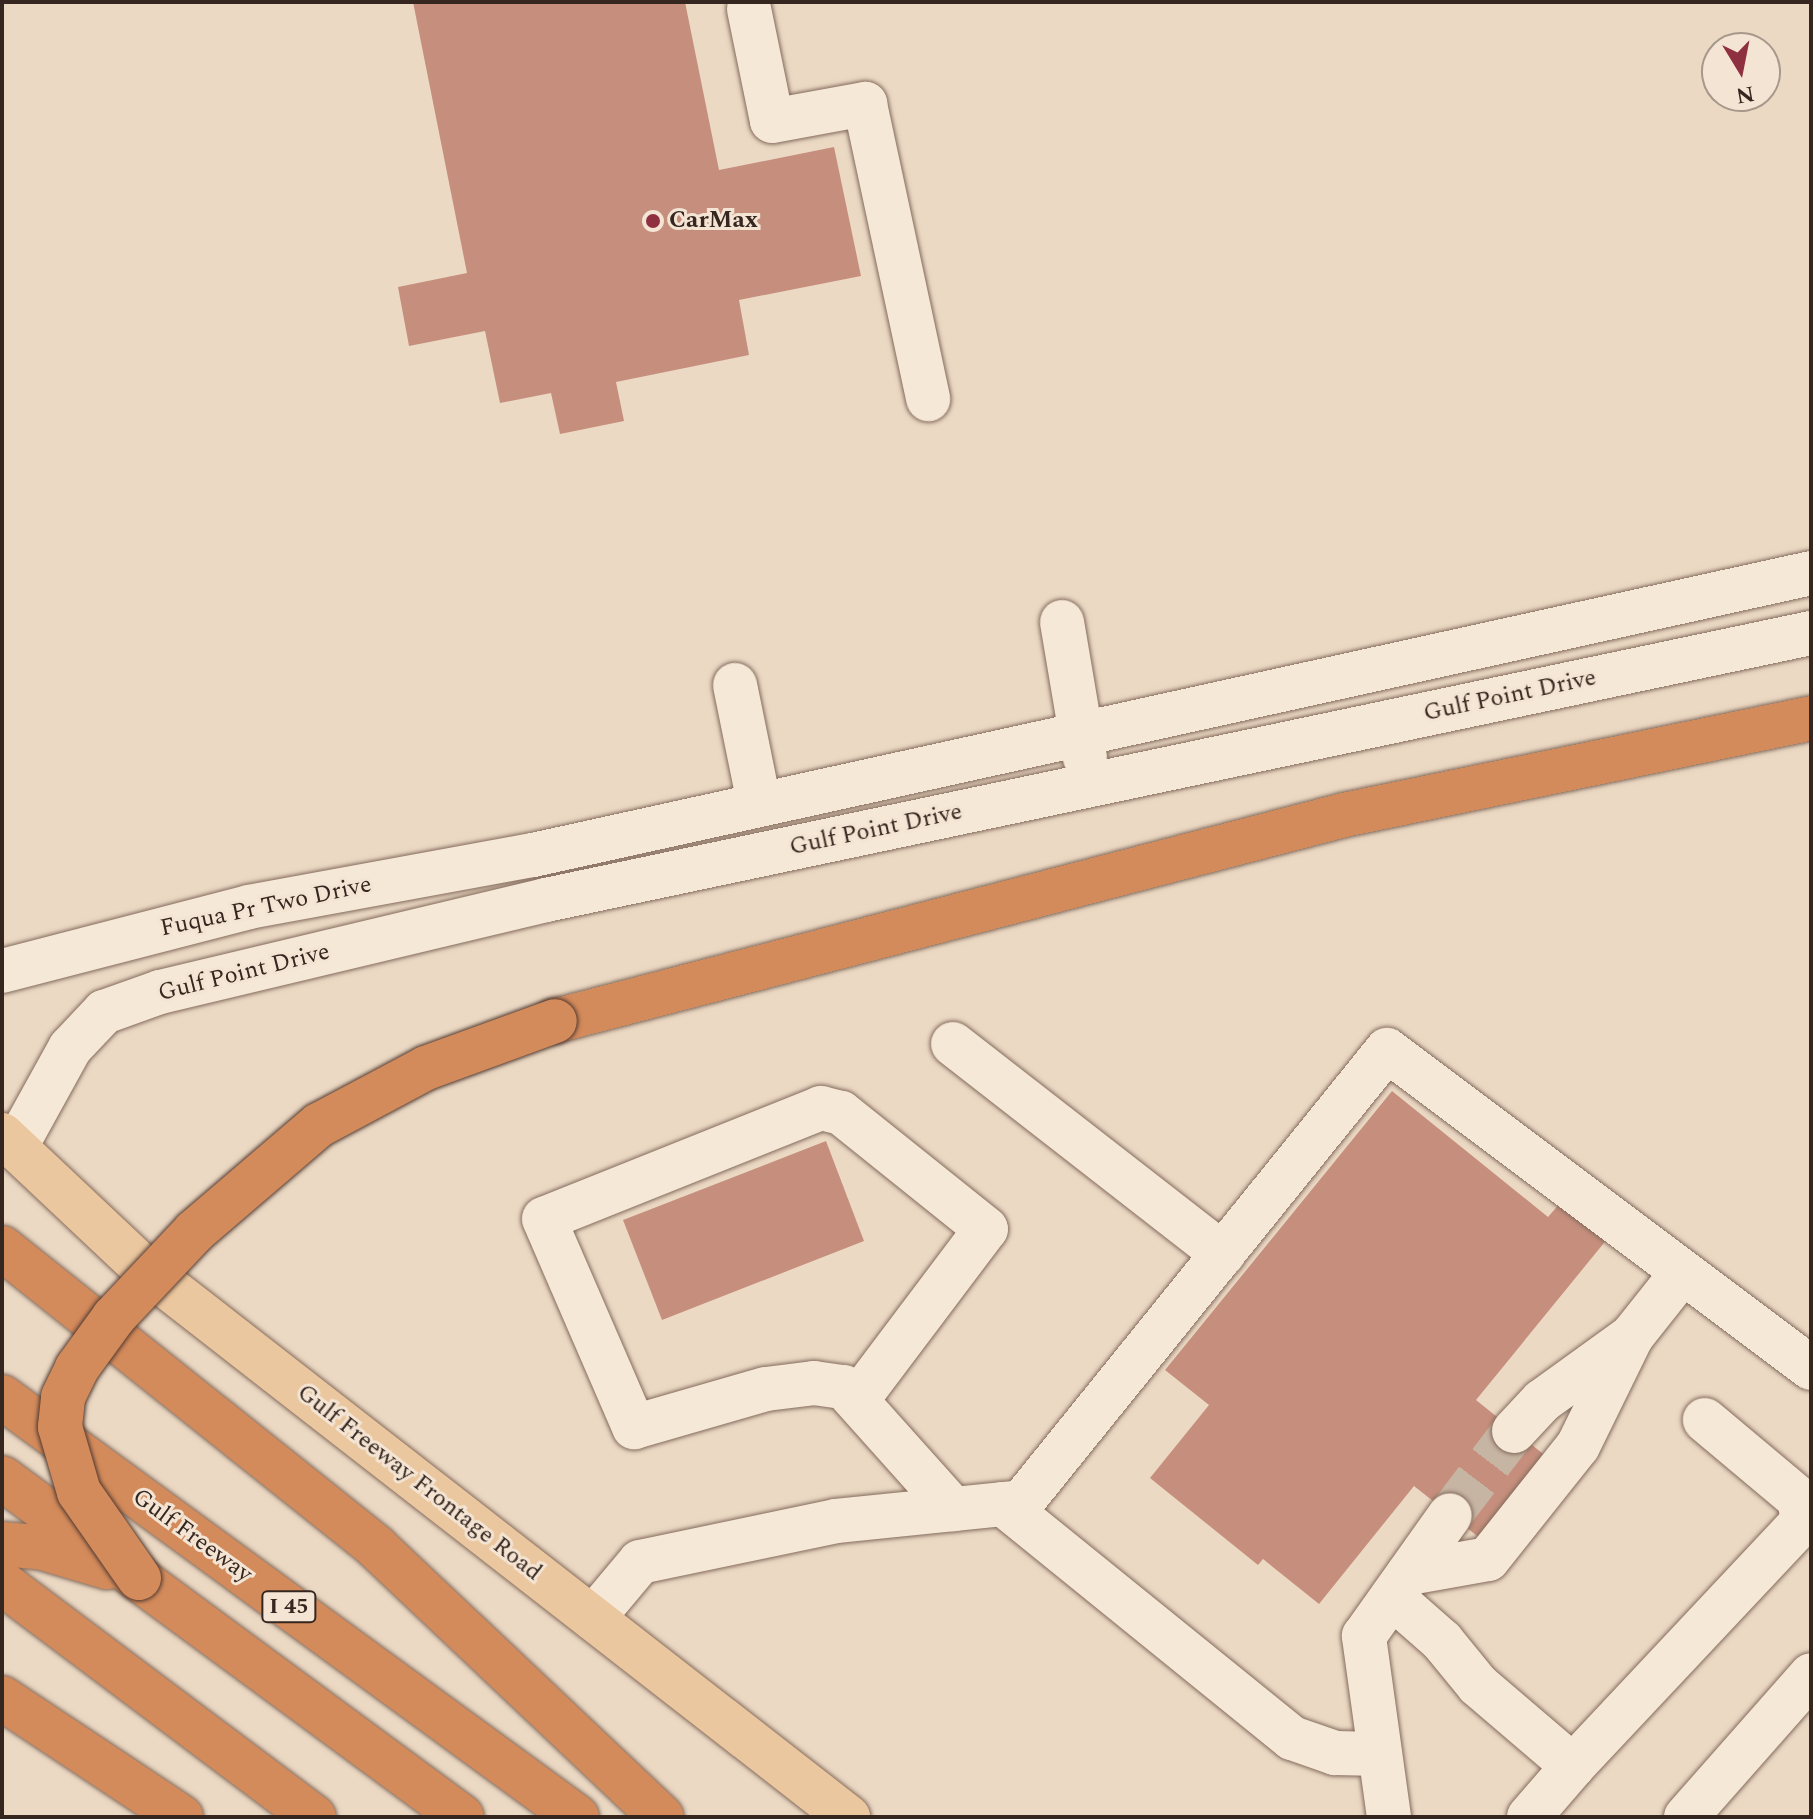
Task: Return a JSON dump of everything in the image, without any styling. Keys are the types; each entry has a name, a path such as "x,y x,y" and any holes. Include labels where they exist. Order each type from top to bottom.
{"highway":[{"path":"139,1578 79,1492 60,1427 63,1397 77,1368 114,1317 194,1232 319,1125 426,1068 555,1021 1344,815 1811,718"},
{"path":"2,1248 376,1547 662,1817"},
{"name":"Gulf Freeway","path":"2,1397 577,1817"},
{"name":"I 45","path":"2,1478 462,1817"},
{"path":"2,1544 39,1547 139,1578"},
{"path":"2,1583 314,1817"},
{"path":"2,1698 181,1817"}],"main road":[{"name":"Gulf Freeway Frontage Road","path":"9,1140 143,1268 848,1817"}],"street":[{"path":"749,9 772,121 865,104 928,399"},
{"path":"546,900 534,854 1080,729 1811,573"},
{"path":"1062,622 1089,785"},
{"name":"Gulf Point Drive","path":"9,1140 70,1048 104,1012 160,992 546,900 1811,633"},
{"path":"735,685 759,803"},
{"name":"Fuqua Pr Two Drive","path":"2,971 249,907 534,854"},
{"path":"953,1044 1223,1254"},
{"path":"593,1618 640,1562 836,1521 1022,1502 1387,1050 1811,1368"},
{"path":"857,1400 986,1229 841,1113 821,1108 544,1219 634,1427 766,1389 814,1383 844,1387 953,1509"},
{"path":"1400,1585 1488,1559 1578,1446 1632,1336 1682,1273"},
{"path":"1514,1431 1542,1401 1632,1336"},
{"path":"1529,1817 1803,1521 1799,1499 1705,1420"},
{"path":"1003,1504 1292,1738 1335,1753 1380,1754"},
{"path":"1389,1817 1364,1636 1450,1515"},
{"path":"1400,1585 1478,1685 1573,1766"},
{"path":"1686,1817 1803,1698"}],"building":[{"name":"CarMax","path":"413,2 685,2 719,170 834,147 861,276 739,300 749,355 616,382 624,421 560,434 551,393 500,403 485,331 409,346 398,287 467,273"},
{"path":"1392,1091 1548,1217 1562,1201 1608,1238 1476,1400 1547,1457 1481,1539 1414,1486 1319,1604 1263,1559 1258,1565 1150,1478 1209,1405 1165,1370"},
{"path":"826,1141 864,1241 662,1320 623,1220"}],"tunnel":[{"path":"1450,1515 1514,1431"}],"place":[{"name":"CarMax","path":"653,221"}]}
